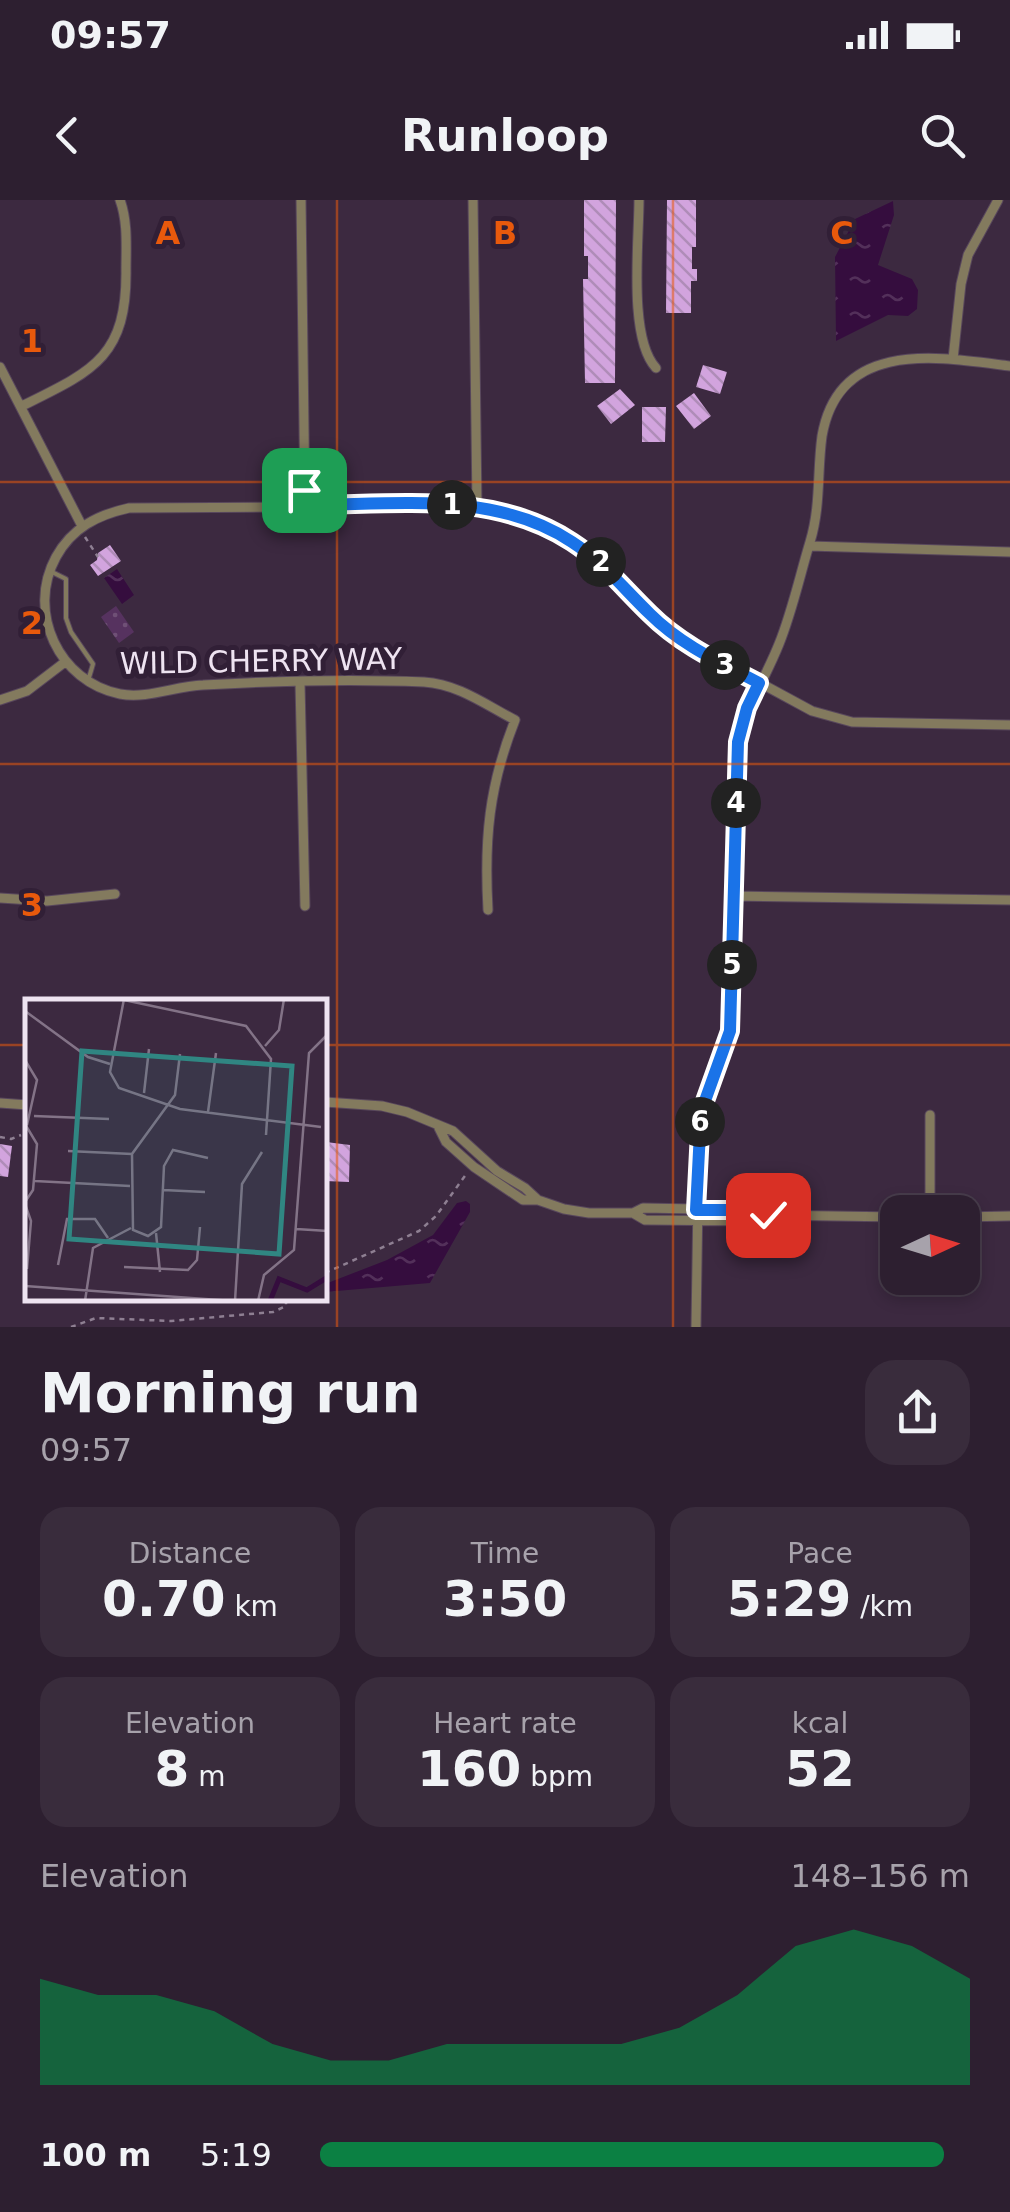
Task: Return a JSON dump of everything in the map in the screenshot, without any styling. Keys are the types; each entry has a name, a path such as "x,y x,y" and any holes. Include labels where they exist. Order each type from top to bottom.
{"street":[{"path":"22,406 90,370 118,332 126,299 126,220 120,200"},
{"path":"301,200 305,505"},
{"path":"473,200 477,506"},
{"path":"639,200 639,326 646,354 656,368"},
{"path":"953,359 960,284 968,255 998,200"},
{"path":"696,1327 701,1112 730,1031 738,742 747,708 782,636 809,546 817,515 825,424 838,397 862,374 894,359 912,356 1010,366"},
{"path":"0,366 82,530"},
{"path":"49,571 60,551 82,530 109,512 128,508 477,506 518,516 569,539 600,562 677,638 812,711 839,720 1010,726"},
{"path":"809,546 1010,552"},
{"name":"WILD CHERRY WAY","path":"49,571 46,621 65,662 88,682 118,694 205,684 438,684 469,695 515,720 489,810 488,910"},
{"path":"0,700 27,691 65,662"},
{"path":"300,684 304,906"},
{"path":"0,898 47,901 115,894"},
{"path":"733,896 1010,900"},
{"path":"328,1102 408,1112 454,1132 497,1171 538,1200 576,1211 633,1213 644,1208 696,1215 748,1210 768,1215 880,1216"},
{"path":"0,1103 25,1104"},
{"path":"930,1116 930,1195"},
{"path":"980,1217 1010,1216"}],"lane":[{"path":"49,571 66,579 65,603 71,632 93,664 88,682"}],"path":[{"path":"82,530 98,557"},
{"path":"0,1137 21,1135"},
{"path":"328,1272 419,1231 436,1216 468,1172"},
{"path":"71,1327 96,1318 172,1320 273,1312 286,1306 286,1302"}],"shaded area":[{"path":"116,606 134,632 119,643 101,617"}],"water":[{"path":"893,201 894,215 878,265 912,279 918,290 917,309 908,316 888,315 836,341 835,257 855,219"},
{"path":"117,569 134,595 122,604 104,578"},
{"path":"466,1201 470,1212 430,1283 328,1292 328,1283 387,1260 433,1235 457,1203"}],"building":[{"path":"584,200 616,200 615,383 585,383 583,279 588,279 588,256 584,256"},
{"path":"667,200 696,200 692,269 697,269 697,281 691,281 691,313 666,313"},
{"path":"703,365 727,372 720,394 696,387"},
{"path":"620,389 635,405 611,424 597,406"},
{"path":"694,393 711,416 694,429 676,406"},
{"path":"642,407 666,407 665,442 642,442"},
{"path":"110,545 121,561 98,576 90,565"},
{"path":"328,1142 350,1145 349,1182 328,1181"},
{"path":"0,1144 12,1146 8,1177 0,1176"}],"route":[{"path":"304,490 305,505 477,506 543,526 600,562 677,638 759,683 738,742 730,1031 701,1112 696,1210 748,1210 768,1215"}]}
